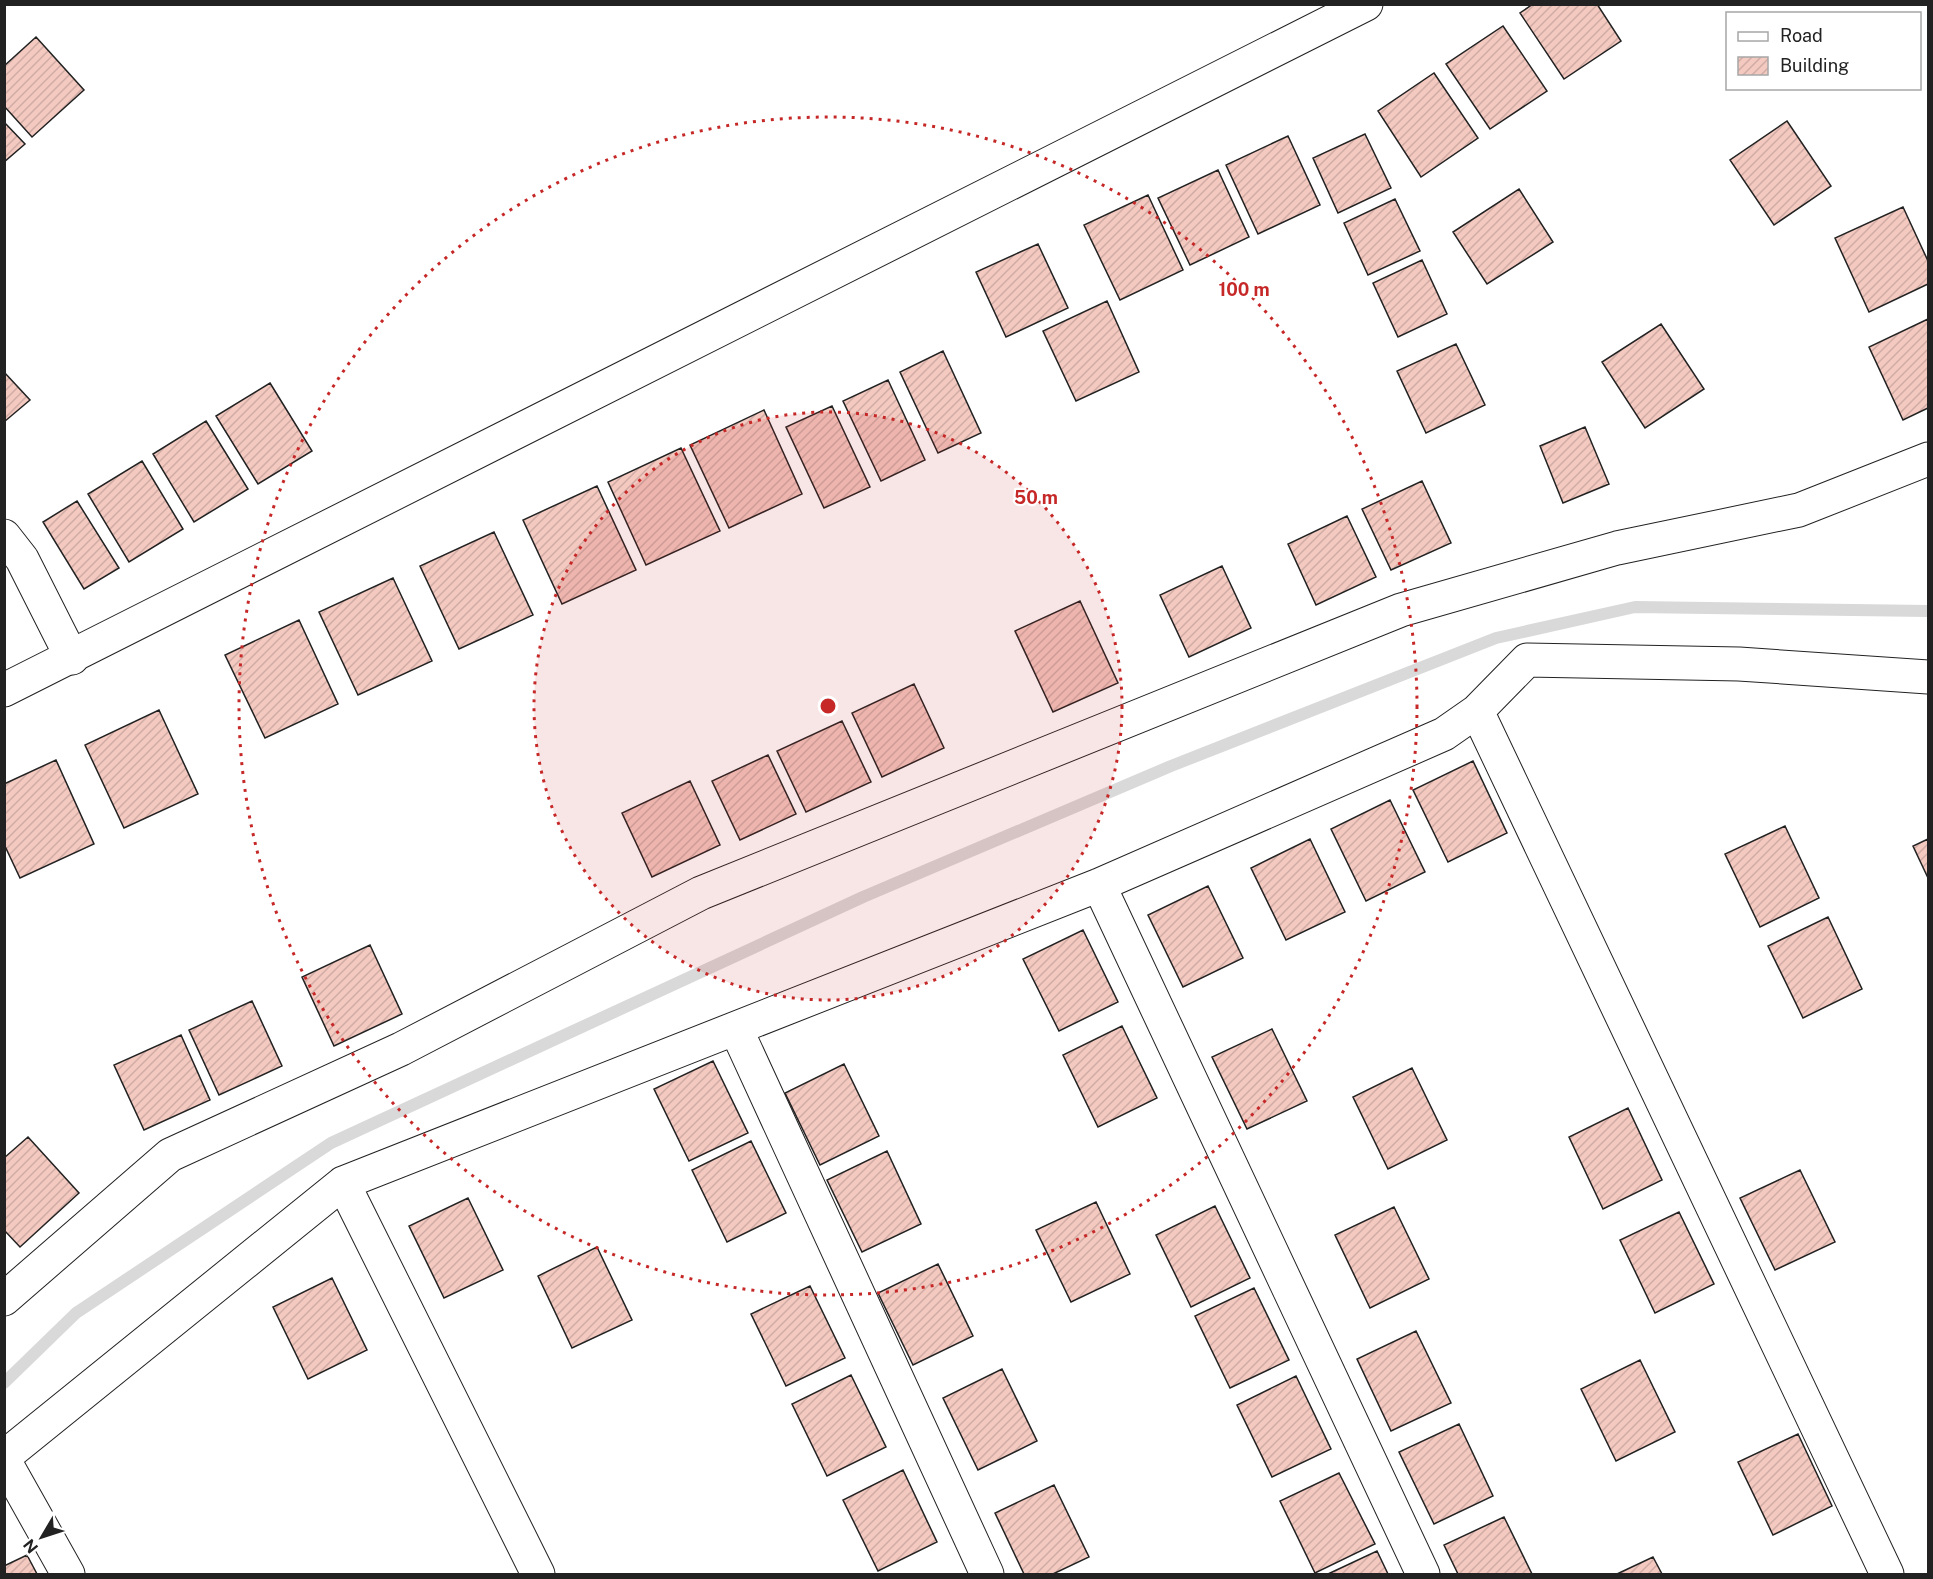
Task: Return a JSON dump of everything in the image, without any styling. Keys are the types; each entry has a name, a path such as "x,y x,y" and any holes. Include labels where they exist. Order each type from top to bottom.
{"street":[{"path":"4,690 72,658 1366,4"},
{"path":"4,1299 170,1155 401,1049 701,893 1401,610 1617,548 1799,510 1929,459"},
{"path":"4,536 22,558 72,658"},
{"path":"68,1575 4,1459 343,1183 1099,885 1444,734 1477,711 1527,660 1739,664 1929,676"},
{"path":"1477,711 1887,1575"},
{"path":"1099,885 1423,1575"},
{"path":"736,1029 987,1575"},
{"path":"343,1183 538,1575"}],"building":[{"path":"1533,4 1597,4 1621,41 1564,79 1520,13"},
{"path":"1503,26 1547,91 1490,129 1446,64"},
{"path":"36,37 84,90 32,137 4,106 4,66"},
{"path":"1434,73 1478,138 1421,177 1378,111"},
{"path":"1787,121 1831,186 1774,225 1730,160"},
{"path":"4,122 25,144 4,162"},
{"path":"1365,134 1391,188 1338,213 1313,158"},
{"path":"1288,136 1320,205 1258,234 1226,165"},
{"path":"1218,170 1249,237 1190,265 1158,198"},
{"path":"1519,189 1553,242 1487,284 1453,232"},
{"path":"1148,195 1183,270 1120,300 1084,225"},
{"path":"1395,199 1420,251 1368,275 1344,223"},
{"path":"1903,207 1928,261 1928,284 1869,312 1835,238"},
{"path":"1038,244 1068,308 1006,337 976,272"},
{"path":"1422,260 1447,314 1398,337 1373,283"},
{"path":"1107,301 1139,372 1076,401 1043,331"},
{"path":"1928,319 1928,408 1903,420 1869,347"},
{"path":"1661,324 1704,389 1645,428 1602,362"},
{"path":"1456,344 1485,405 1426,433 1397,371"},
{"path":"943,351 981,433 938,453 900,372"},
{"path":"4,372 30,400 4,422"},
{"path":"888,380 925,460 881,481 843,401"},
{"path":"270,383 312,451 258,484 216,416"},
{"path":"832,406 870,487 824,508 786,427"},
{"path":"764,410 802,494 729,528 690,445"},
{"path":"206,421 248,489 194,522 153,454"},
{"path":"1585,427 1609,484 1563,503 1540,446"},
{"path":"681,448 720,531 646,565 608,482"},
{"path":"142,461 183,529 129,562 88,494"},
{"path":"1422,481 1451,543 1391,570 1362,509"},
{"path":"597,486 636,570 562,604 523,520"},
{"path":"77,501 119,568 84,589 43,522"},
{"path":"1347,516 1376,577 1316,605 1288,544"},
{"path":"494,532 533,615 459,649 420,566"},
{"path":"1222,566 1251,628 1189,657 1160,595"},
{"path":"393,578 432,661 358,695 319,612"},
{"path":"1080,601 1118,683 1053,712 1015,631"},
{"path":"299,620 338,704 265,738 225,655"},
{"path":"914,684 944,748 882,777 852,713"},
{"path":"159,710 198,794 124,828 85,745"},
{"path":"842,721 871,782 806,812 777,751"},
{"path":"768,755 796,814 740,840 712,781"},
{"path":"56,760 94,844 20,878 4,844 4,784"},
{"path":"1473,761 1507,833 1448,862 1413,790"},
{"path":"690,781 720,845 652,877 622,813"},
{"path":"1390,800 1425,872 1366,901 1331,829"},
{"path":"1785,826 1819,898 1760,927 1725,854"},
{"path":"1310,839 1345,912 1286,940 1251,868"},
{"path":"1928,839 1928,878 1913,846"},
{"path":"1208,886 1243,958 1183,987 1148,915"},
{"path":"1828,917 1862,989 1803,1018 1768,946"},
{"path":"1083,930 1118,1002 1059,1031 1023,959"},
{"path":"370,945 402,1014 334,1046 302,977"},
{"path":"252,1001 282,1066 219,1095 189,1030"},
{"path":"1122,1026 1157,1098 1098,1127 1063,1055"},
{"path":"1272,1029 1307,1101 1247,1129 1212,1057"},
{"path":"181,1035 210,1100 144,1130 114,1065"},
{"path":"713,1061 748,1133 689,1161 654,1089"},
{"path":"844,1064 879,1136 820,1165 785,1093"},
{"path":"1412,1068 1447,1140 1388,1169 1353,1097"},
{"path":"1628,1108 1662,1180 1603,1209 1569,1137"},
{"path":"28,1137 79,1193 20,1247 4,1230 4,1158"},
{"path":"751,1141 786,1213 727,1242 692,1170"},
{"path":"887,1151 921,1224 862,1252 827,1180"},
{"path":"1800,1170 1835,1242 1775,1270 1740,1198"},
{"path":"468,1198 503,1270 444,1298 409,1226"},
{"path":"1096,1202 1130,1274 1071,1302 1036,1230"},
{"path":"1215,1206 1250,1278 1191,1307 1156,1235"},
{"path":"1394,1207 1429,1279 1370,1308 1335,1235"},
{"path":"1679,1212 1714,1284 1655,1313 1620,1240"},
{"path":"597,1247 632,1320 572,1348 538,1276"},
{"path":"938,1264 973,1336 913,1365 878,1293"},
{"path":"332,1278 367,1350 308,1379 273,1307"},
{"path":"810,1286 845,1358 786,1386 751,1314"},
{"path":"1254,1288 1289,1360 1230,1388 1195,1316"},
{"path":"1416,1331 1451,1403 1391,1431 1357,1359"},
{"path":"1640,1360 1675,1432 1616,1461 1581,1389"},
{"path":"1002,1369 1037,1441 978,1470 943,1398"},
{"path":"851,1375 886,1447 827,1476 792,1404"},
{"path":"1296,1376 1331,1449 1272,1477 1237,1405"},
{"path":"1459,1424 1493,1496 1434,1524 1399,1452"},
{"path":"1798,1434 1832,1506 1773,1535 1738,1462"},
{"path":"903,1470 937,1542 878,1571 843,1500"},
{"path":"1339,1473 1375,1544 1315,1573 1280,1501"},
{"path":"1054,1485 1089,1557 1053,1574 1024,1574 995,1513"},
{"path":"1504,1517 1532,1574 1458,1574 1444,1545"},
{"path":"1377,1551 1388,1574 1328,1574"},
{"path":"27,1555 37,1574 4,1574 4,1566"},
{"path":"1653,1557 1662,1574 1617,1574"}],"waterway":[{"path":"4,1383 76,1313 331,1143 863,897 1171,766 1496,638 1635,607 1928,611"}]}
